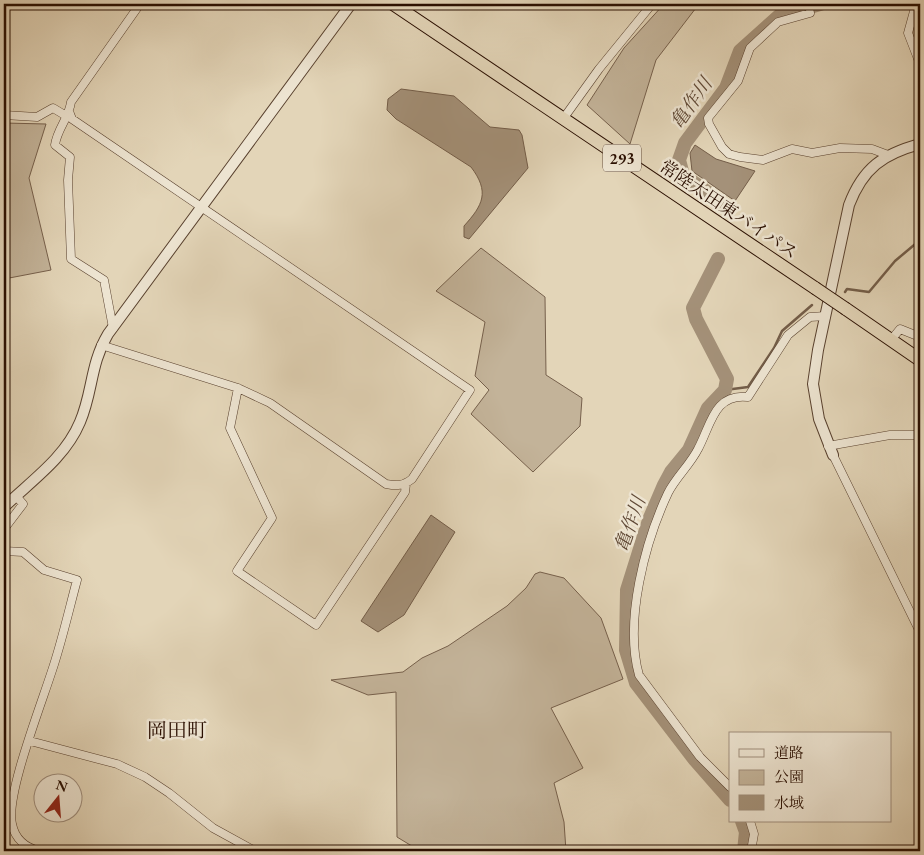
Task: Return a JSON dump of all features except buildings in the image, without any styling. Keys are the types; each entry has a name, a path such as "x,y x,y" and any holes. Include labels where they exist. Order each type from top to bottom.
{"highway":[{"name":"常陸太田東バイパス","path":"393,4 920,360"}],"street":[{"path":"112,328 104,280 71,259 68,180 70,157 55,146 56,135 70,114 71,102 140,4"},
{"path":"4,508 54,460 76,432 101,346 112,328 351,4"},
{"path":"563,119 599,69 652,4"},
{"path":"804,4 810,8 810,13 778,22 750,48 738,81 708,118 709,124 726,151 740,157 763,160 792,150 812,153 848,148 872,149 888,155"},
{"path":"916,4 908,33 920,64"},
{"path":"4,115 37,117 53,108 64,114 70,114"},
{"path":"70,114 72,119 470,390 412,479 406,484 396,486 386,484 270,403 238,388 101,346"},
{"path":"920,144 888,155 866,174 854,193 849,205 817,358 814,384 819,419 831,451 920,632"},
{"path":"729,786 700,757 639,675 635,661 636,614 642,566 648,543 668,493 698,450 707,426 724,401 735,396 748,397 788,335 810,317 826,316"},
{"path":"890,340 900,329 920,337"},
{"path":"238,388 230,428 272,518 237,571 316,626 405,492 406,484"},
{"path":"831,451 890,435 920,435"},
{"path":"4,529 23,504 16,496"},
{"path":"4,551 23,552 44,570 77,580 56,657 16,783 12,823 18,840 31,849 40,851"},
{"path":"30,741 117,764 145,777 169,793 213,828 255,851"},
{"path":"750,822 754,834 751,851"}],"green space":[{"path":"664,4 699,4 656,60 630,144 587,105 624,48"},
{"path":"4,123 46,124 29,178 51,270 4,279"},
{"path":"481,248 545,297 546,375 582,398 580,426 533,472 471,414 489,390 475,376 485,322 436,291"},
{"path":"540,572 564,578 601,618 623,679 551,708 583,768 554,783 564,822 566,851 420,851 397,837 396,692 368,695 331,680 403,672 422,658 448,646 507,606 526,588 535,574"}],"water":[{"path":"401,89 454,96 490,127 519,130 522,135 528,168 469,239 464,237 464,226 480,205 482,198 481,184 471,167 396,119 387,110 388,99"},
{"path":"695,145 716,159 755,171 735,201 692,171 690,153"},
{"path":"431,515 455,532 404,615 378,632 361,621"}],"waterway":[{"name":"亀作川","path":"813,6 820,4"},
{"name":"亀作川","path":"724,204 683,175 679,160 685,143 726,88 740,51 779,16 804,9"},
{"path":"845,292 847,289 869,292 895,261 920,240"},
{"name":"亀作川","path":"718,259 693,308 696,319 727,379 725,390 708,408 689,450 671,472 664,485 649,520 627,590 626,650 636,683 695,760 729,799"},
{"path":"725,390 748,387 774,348 782,331 812,305"},
{"name":"亀作川","path":"742,822 746,832 744,851"}],"district":[{"name":"岡田町","path":"177,730"}]}
